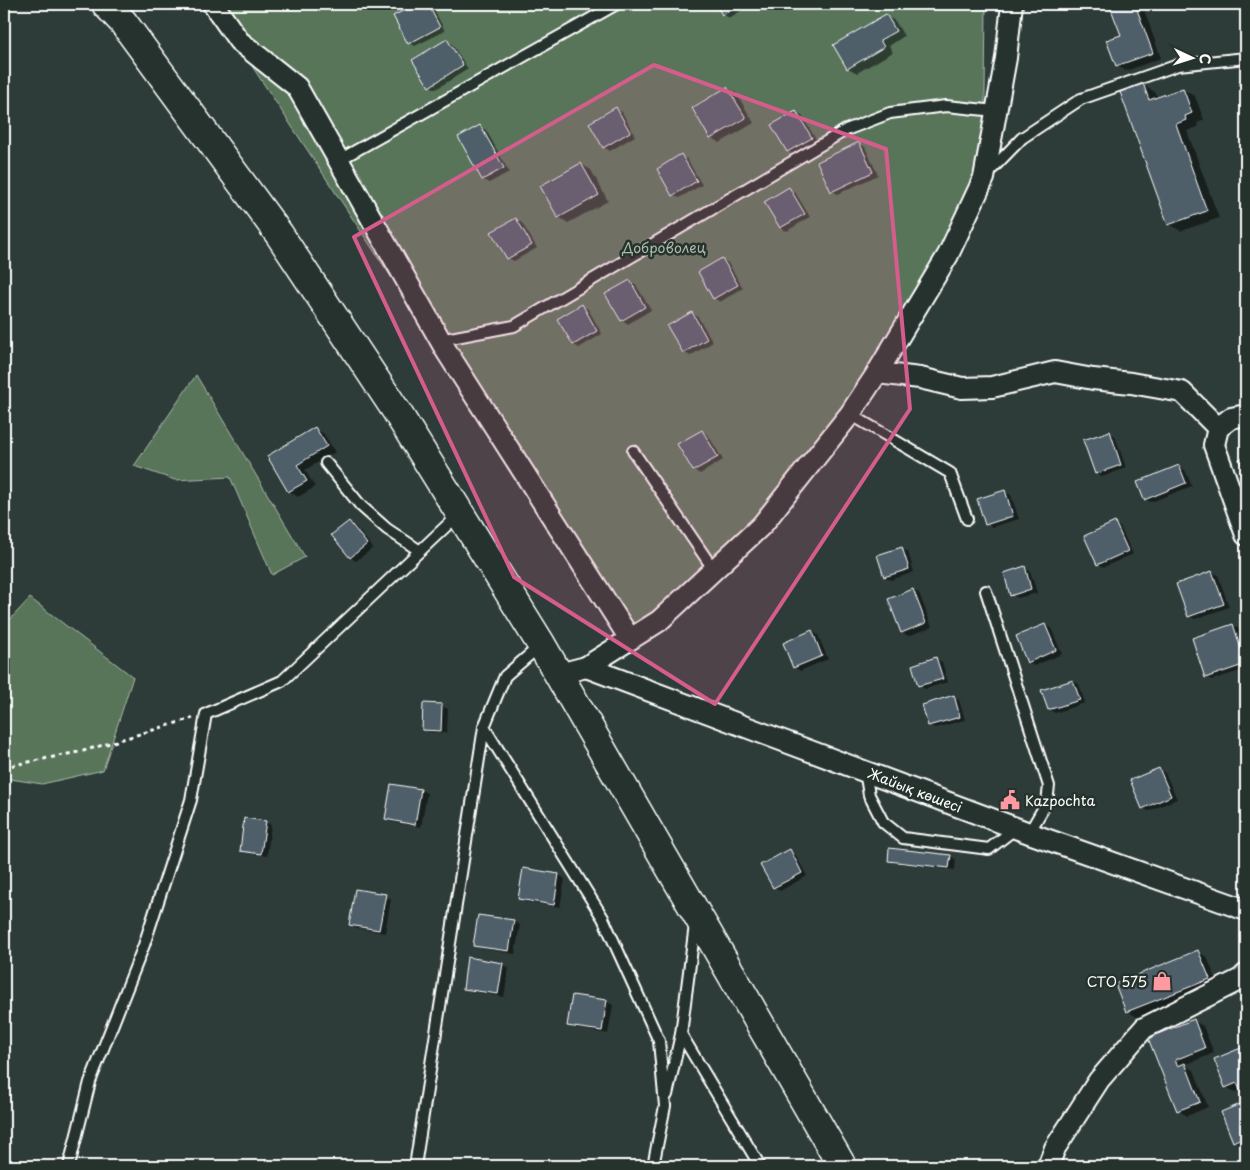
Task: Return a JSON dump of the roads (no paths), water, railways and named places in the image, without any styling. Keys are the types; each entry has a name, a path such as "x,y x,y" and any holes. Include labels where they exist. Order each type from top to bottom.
{"main road":[{"path":"106,4 123,22 279,234 397,412 559,674 842,1166"}],"street":[{"path":"213,4 239,41 297,87 440,340 630,639"},
{"path":"559,674 586,667 659,620 762,525 850,414 948,255 984,178 1006,58 1012,4"},
{"path":"877,373 920,378 962,388 992,388 1055,372 1139,384 1182,392 1218,428"},
{"path":"1246,415 1230,418 1218,428 1214,445 1246,535"},
{"name":"Жайық көшесі","path":"586,667 1023,830 1246,910"},
{"path":"1048,1166 1055,1148 1099,1080 1144,1028 1241,979 1246,974"}],"lane":[{"path":"339,160 617,4"},
{"path":"984,178 1022,138 1081,99 1178,65 1246,58"},
{"path":"440,340 514,326 846,130 890,113 946,106 996,111"},
{"path":"850,414 950,473 967,520"},
{"path":"633,451 714,570"},
{"path":"326,463 361,506 387,529 420,551"},
{"path":"69,1166 90,1082 144,945 191,800 206,714 282,681 459,514"},
{"path":"865,771 869,796 883,822 903,838 989,849 1023,830 1048,802 1048,786 986,591"},
{"path":"415,1166 484,727 505,676 541,644"},
{"path":"484,727 603,918 659,1041 665,1106"},
{"path":"653,1166 681,1034 697,914"},
{"path":"681,1034 760,1166"}],"place":[{"name":"Kazpochta","path":"1010,800"},
{"name":"СТО 575","path":"1162,981"}],"park label":[{"name":"Доброволец","path":"664,247"}]}
